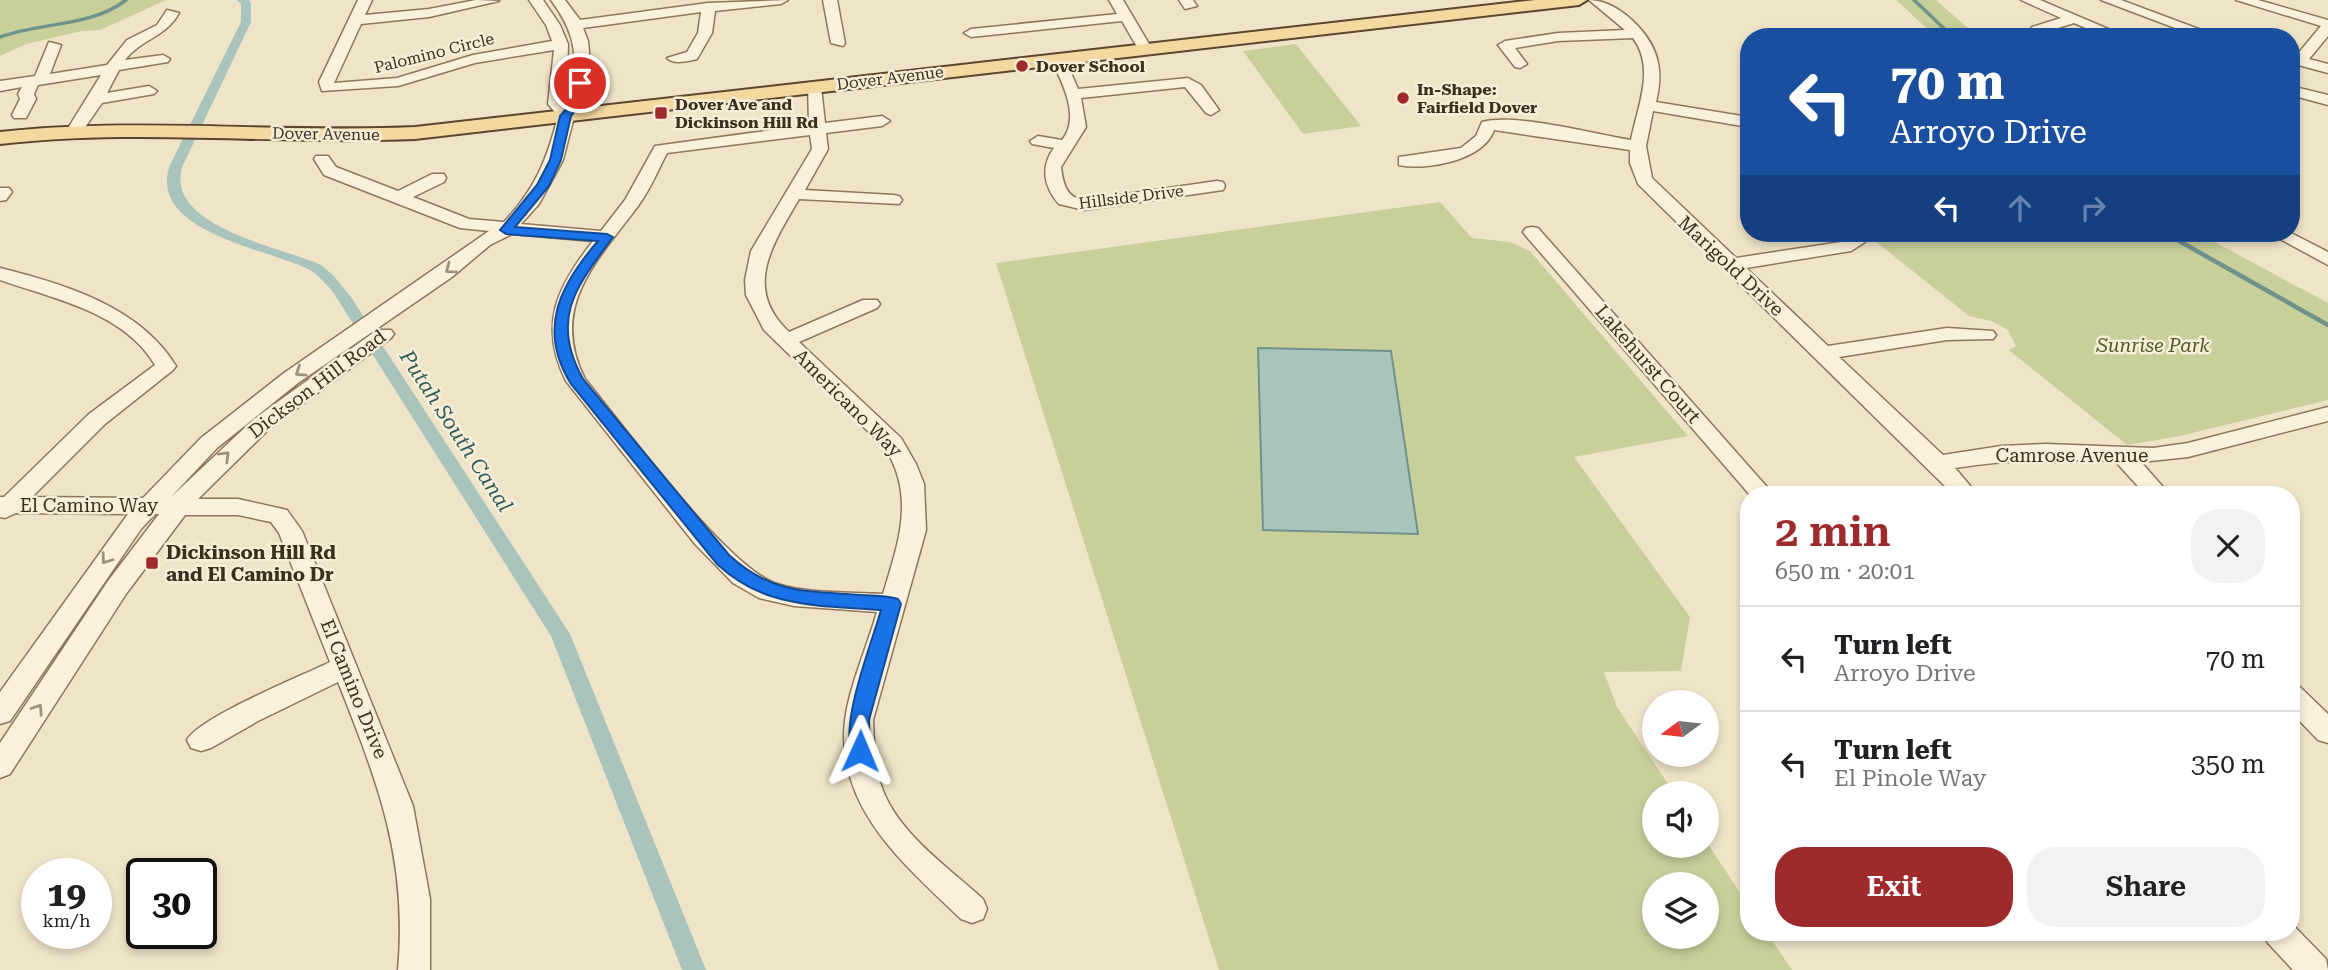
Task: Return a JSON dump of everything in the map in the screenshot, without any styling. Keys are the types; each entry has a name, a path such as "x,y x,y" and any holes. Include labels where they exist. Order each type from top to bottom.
{"main road":[{"name":"Dover Avenue","path":"0,138 54,131 73,133 183,130 386,135 1579,0"},
{"name":"Dover Avenue","path":"0,146 48,140 73,133"}],"street":[{"name":"Palomino Circle","path":"365,0 326,82 327,88 377,86 473,59 561,44"},
{"name":"Dickson Hill Road","path":"536,0 553,22 561,44 562,67 556,104 566,116"},
{"name":"Dickson Hill Road","path":"0,713 105,561 149,506 209,443 250,409 379,328 484,241 506,230 543,186 555,160 566,116 578,101 583,64 575,25 558,0"},
{"path":"575,25 782,0"},
{"path":"830,0 838,43"},
{"path":"1116,0 1145,49"},
{"name":"Marigold Drive","path":"1596,0 1636,34 1652,62 1652,81 1636,146 1637,167 1653,192 1938,463 1959,486"},
{"path":"2028,0 2096,28"},
{"path":"2108,0 2187,28"},
{"path":"2243,0 2328,26 2300,56"},
{"path":"356,20 429,13 492,1"},
{"path":"674,58 692,56 700,45 708,26 708,7"},
{"path":"73,133 97,99 125,50 136,41 163,29 172,13"},
{"path":"971,33 1125,17"},
{"path":"2044,28 2073,19"},
{"path":"153,34 183,32"},
{"path":"1520,64 1505,45 1558,37 1636,34"},
{"path":"113,39 136,41"},
{"path":"20,115 28,99 26,94 54,45"},
{"path":"0,86 163,59"},
{"name":"Hillside Drive","path":"1058,59 1071,94 1078,126 1054,161 1053,172 1062,197 1069,204 1084,205 1217,186"},
{"path":"2300,62 2328,69"},
{"path":"1071,94 1188,82 1196,88 1211,110"},
{"name":"Americano Way","path":"813,87 820,149 760,251 754,280 761,310 785,341 892,443 905,460 917,505 914,530 859,720 860,751 867,786 882,818 904,845 972,909"},
{"path":"97,99 149,91"},
{"path":"2300,92 2328,100"},
{"path":"1647,105 1740,121"},
{"path":"882,121 661,149 644,184 580,270 564,305 561,345 576,381 703,538 742,578 768,591 794,597 892,604"},
{"path":"1405,161 1472,150 1483,142 1488,125 1509,125 1636,146"},
{"path":"1038,141 1064,145"},
{"path":"322,159 330,171 466,224 506,230 607,237"},
{"path":"398,198 438,178"},
{"path":"794,194 893,200"},
{"name":"Lakehurst Court","path":"1532,232 1755,486"},
{"path":"1730,265 1844,247 1856,242"},
{"path":"2295,242 2328,259"},
{"path":"3,278 85,302 109,314 153,346 166,366 97,419 3,508"},
{"path":"785,341 870,304"},
{"path":"1823,353 1947,334 1986,335"},
{"name":"Dickson Hill Road","path":"0,765 137,560 178,506 227,454 355,343"},
{"name":"Camrose Avenue","path":"1938,463 2001,453 2046,451 2124,457 2188,450 2328,414"},
{"path":"2124,457 2150,486"},
{"name":"El Camino Way","path":"3,508 178,506"},
{"name":"El Camino Drive","path":"178,506 238,507 279,516 290,531 404,821 416,908 414,970"},
{"path":"201,740 248,713 345,667"},
{"path":"2300,704 2328,732"},
{"path":"2287,941 2315,970"}],"green space":[{"path":"0,0 166,0 100,30 82,31 26,44 0,56"},
{"path":"1896,0 1936,0 1968,28 1926,28"},
{"path":"1296,44 1361,126 1303,134 1243,51"},
{"path":"1440,202 1472,238 1510,242 1530,251 1688,436 1574,457 1690,617 1681,671 1604,672 1617,707 1642,745 1642,767 1657,767 1666,781 1642,781 1642,858 1717,858 1740,893 1740,941 1772,941 1792,970 1219,970 996,263"},
{"name":"Sunrise Park","path":"1876,242 2215,242 2328,303 2328,400 2180,436 2127,445 2009,350 2016,346 2008,330 1991,321 1969,316"}],"water":[{"path":"1258,348 1391,351 1418,534 1263,530"}],"waterway":[{"path":"0,37 82,20 112,9 126,0"},
{"name":"Putah South Canal","path":"242,0 246,3 246,22 176,165 173,176 175,195 186,211 204,224 316,268 334,284 343,297 560,634 694,970"},
{"path":"1914,0 1944,28"},
{"path":"2181,242 2328,325"}],"place":[{"name":"Dover School","path":"1022,66"},
{"name":"In-Shape: Fairfield Dover","path":"1403,98"},
{"name":"Dover Ave and Dickinson Hill Rd","path":"661,113"},
{"name":"Dickinson Hill Rd and El Camino Dr","path":"152,563"}],"route":[{"path":"580,83 578,101 566,116 560,145 543,186 506,230 607,237 580,270 564,305 560,324 561,345 567,363 576,381 723,560 742,578 768,591 794,597 892,604 859,720 860,751"}]}
